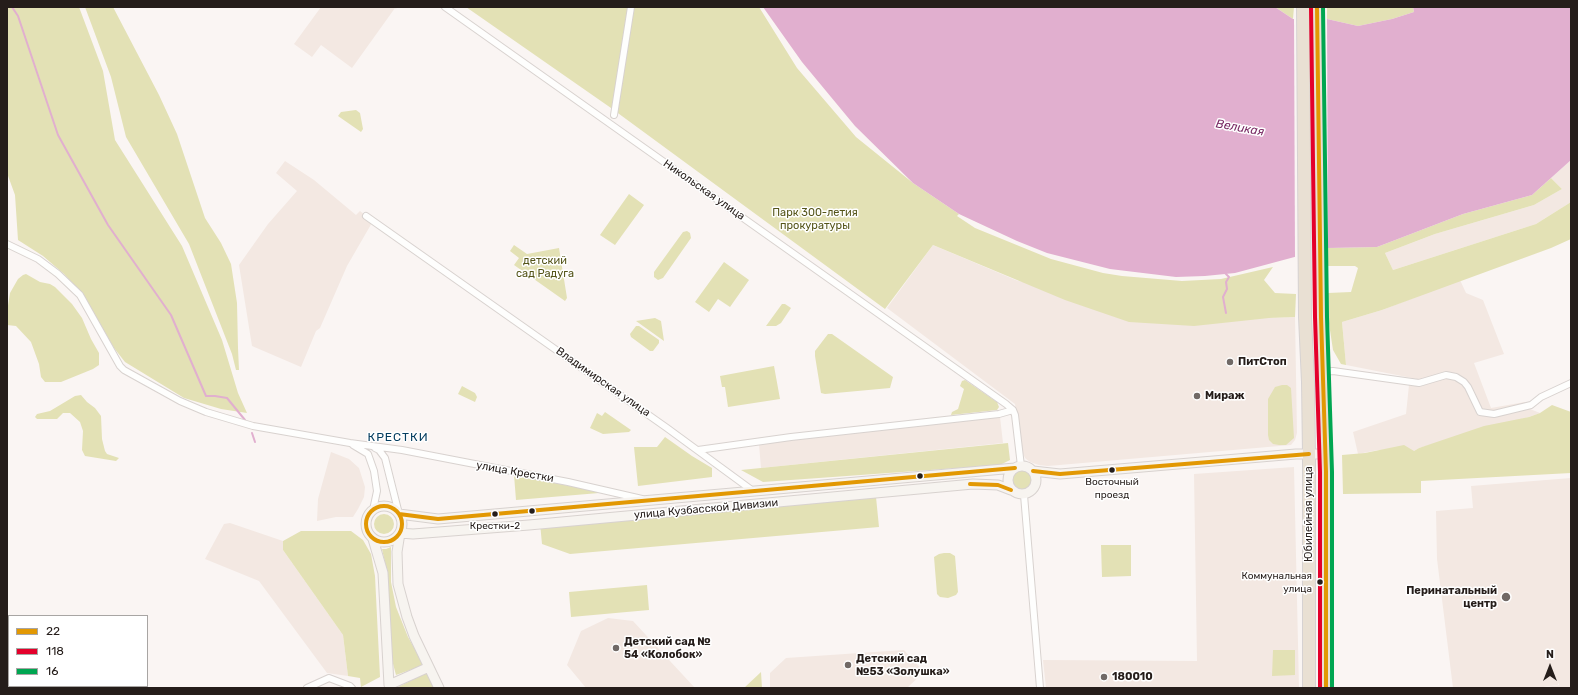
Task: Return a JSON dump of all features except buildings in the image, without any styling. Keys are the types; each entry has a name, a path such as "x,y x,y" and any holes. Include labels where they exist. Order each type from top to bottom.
{"highway":[{"name":"Юбилейная улица","path":"1303,7 1305,317 1309,454 1308,688"},
{"name":"Юбилейная улица","path":"1317,7 1321,317 1326,454 1326,688"}],"street":[{"name":"Никольская улица","path":"445,7 1013,410"},
{"path":"614,115 631,7"},
{"name":"Владимирская улица","path":"366,216 698,450 753,491"},
{"name":"улица Крестки","path":"7,244 38,259 58,274 80,296 120,366 124,370 206,412 253,426 373,446 382,449 568,482 645,500"},
{"path":"1323,372 1333,371 1419,383 1446,375 1456,377 1464,382 1468,387 1480,412 1494,414 1531,405 1542,397 1571,383"},
{"path":"698,450 791,437 999,414 1013,410 1016,420 1018,467 1009,473 1007,482 1011,490"},
{"path":"350,443 368,454 377,482 377,492 373,510 366,523 367,529 373,539 383,573 386,687 429,667"},
{"path":"371,460 374,454 382,449 399,514 402,520 396,563 398,584 414,636 439,688"},
{"name":"улица Кузбасской Дивизии","path":"399,514 438,519 1018,467 1029,468 1033,471 1060,474 1309,454 1326,454"},
{"path":"1033,471 1036,479 1035,485"},
{"name":"улица Кузбасской Дивизии","path":"400,533 413,534 529,525 973,484 998,485 1019,495 1024,495 1032,491 1035,485 1060,474"},
{"path":"1024,495 1040,688"},
{"path":"373,510 387,506 394,509 399,514"},
{"path":"373,539 384,543 390,542 398,537 400,533"},
{"path":"307,688 329,678 352,688"}],"shaded area":[{"path":"321,7 397,7 352,68 321,45 312,57 294,44"},
{"path":"1571,160 1571,202 1536,224 1393,270 1385,253 1435,234 1534,205 1562,189 1551,178"},
{"path":"285,161 314,180 356,215 360,211 373,221 347,266 320,328 316,331 301,367 252,346 239,265 268,224 297,191 276,173"},
{"path":"933,245 1018,281 1269,318 1295,317 1297,433 1295,440 1291,445 1048,466 1030,462 1025,458 1022,451 1015,404 887,308"},
{"path":"1460,280 1466,293 1483,300 1504,354 1474,363 1491,408 1525,402 1525,407 1540,413 1419,448 1414,451 1378,450 1358,454 1353,432 1406,414 1409,385 1417,379 1346,365 1342,322 1382,310"},
{"path":"1000,417 1003,443 761,468 759,444"},
{"path":"331,452 349,459 359,468 365,487 364,497 353,517 336,517 317,521 318,499"},
{"path":"1294,467 1299,688 1046,688 1043,660 1197,661 1194,474"},
{"name":"Перинатальный центр","path":"1571,478 1571,688 1540,688 1559,685 1559,683 1558,685 1536,688 1453,688 1437,559 1436,511 1473,508 1471,486"},
{"path":"230,523 283,541 283,550 343,635 348,676 327,673 259,581 205,559 224,524"},
{"name":"Детский сад № 54 «Колобок»","path":"608,618 633,621 695,688 586,688 567,665 581,631"},
{"name":"Детский сад №53 «Золушка»","path":"904,650 924,672 907,688 770,688 770,673 786,658"}],"green space":[{"path":"7,7 79,7 103,71 115,140 182,246 222,340 238,393 247,413 221,409 184,398 125,362 114,348 82,294 64,274 43,256 18,240 15,195 7,173"},
{"path":"85,7 113,7 159,95 177,134 205,218 221,243 231,264 237,303 239,370 236,370 232,354 189,244 126,137 111,77"},
{"name":"Парк 300-летия прокуратуры","path":"466,7 759,7 797,68 856,137 913,183 959,214 957,216 975,228 1051,259 1103,273 1122,276 1182,281 1221,279 1273,267 1264,280 1275,293 1296,294 1295,317 1269,318 1194,326 1129,322 1065,300 933,245 885,309 611,108"},
{"path":"1275,7 1294,7 1293,19"},
{"path":"1327,7 1413,7 1414,12 1392,19 1358,26 1327,19"},
{"path":"356,110 360,113 363,129 361,132 338,116 341,112"},
{"path":"1551,178 1562,189 1534,205 1435,234 1385,253 1393,270 1536,224 1571,202 1571,239 1551,248 1382,310 1342,322 1346,365 1341,364 1333,350 1328,317 1328,293 1351,292 1358,268 1355,266 1328,266 1328,248 1377,247 1463,214 1532,195"},
{"path":"629,194 644,205 615,245 600,235"},
{"path":"687,231 690,233 691,238 663,278 658,280 654,277 654,272 683,232"},
{"name":"детский сад Радуга","path":"514,245 527,254 559,248 567,298 565,301 514,265 519,258 510,251"},
{"path":"724,262 749,280 730,307 718,299 709,312 695,302"},
{"path":"26,274 40,282 50,284 55,287 72,304 82,318 99,353 99,365 93,369 61,382 45,382 41,377 39,364 31,342 16,326 7,325 7,312 10,293 18,279"},
{"path":"782,304 785,304 791,308 781,323 776,326 766,326"},
{"path":"655,318 661,321 664,341 636,321"},
{"path":"636,326 639,326 659,340 659,343 653,351 650,351 631,337 630,334"},
{"path":"828,334 832,334 893,377 890,388 825,394 821,393 815,351"},
{"path":"774,366 780,399 728,407 725,387 722,387 720,376"},
{"path":"965,380 997,402 999,407 997,410 951,415 952,412 958,409 964,389 960,386 962,381"},
{"path":"1287,385 1291,388 1294,438 1286,445 1273,444 1269,440 1268,435 1268,399 1275,387"},
{"path":"462,386 475,393 477,397 475,402 458,394"},
{"path":"81,395 101,416 102,439 105,451 107,454 119,458 116,461 85,456 82,450 83,431 80,422 70,413 63,413 57,419 37,419 35,417 37,414 50,411 75,396"},
{"path":"1552,405 1571,412 1571,473 1421,481 1421,493 1343,494 1342,455 1365,453 1404,445 1414,451 1484,426 1529,417 1540,413"},
{"path":"605,412 631,430 629,432 603,434 590,428 597,413 602,416"},
{"path":"665,437 712,468 712,477 638,486 634,447 657,447"},
{"path":"1008,443 1010,460 1000,465 763,482 741,470"},
{"path":"1022,470 1030,473 1033,481 1030,489 1022,492 1014,489 1011,481 1014,473"},
{"path":"514,475 595,491 599,493 516,500"},
{"path":"876,497 879,527 570,554 542,544 540,523"},
{"path":"384,514 391,517 394,524 391,531 384,534 377,531 374,524 377,517"},
{"path":"301,531 351,531 363,540 371,554 375,576 380,677 361,687 360,678 348,676 343,635 283,550 283,541"},
{"path":"1101,545 1131,545 1131,576 1102,577"},
{"path":"391,547 391,582 396,607 408,637 424,665 396,675 392,660 386,567 382,549"},
{"path":"944,553 950,553 955,556 958,592 956,595 948,598 940,597 937,594 934,557"},
{"path":"647,585 649,610 571,617 569,592"},
{"path":"1273,650 1295,650 1295,675 1272,676"},
{"path":"428,672 435,688 396,688"},
{"path":"761,672 762,688 744,688"}],"water":[{"name":"Великая","path":"763,7 1275,7 1293,19 1327,19 1358,26 1392,19 1414,12 1413,7 1571,7 1571,160 1532,195 1463,214 1377,247 1328,248 1235,273 1205,276 1176,277 1110,269 1047,253 1017,241 959,214 913,183 855,126 802,62"}],"pier":[{"path":"1294,17 1327,17 1328,250 1295,258"}],"waterway":[{"path":"12,7 18,16 58,135 108,225 171,315 206,396 227,398 245,420"},
{"path":"1225,273 1229,277 1226,282 1227,289 1223,297 1226,313"},
{"path":"252,433 255,442"}],"transit line":[{"name":"118","path":"1311,7 1315,317 1320,472 1320,688"},
{"name":"22","path":"1317,7 1321,317 1326,472 1326,688"},
{"name":"16","path":"1323,7 1327,317 1332,472 1332,688"},
{"name":"22","path":"1033,471 1060,474 1309,454"},
{"name":"22","path":"399,514 438,519 1015,468"},
{"name":"22","path":"970,484 998,485 1011,490"},
{"name":"22","path":"388,506 397,511 401,517 402,524 401,531 397,537 388,542 380,542 371,537 367,531 366,520 371,511 377,507 388,506"}],"place":[{"name":"ПитСтоп","path":"1230,362"},
{"name":"Мираж","path":"1197,396"},
{"name":"Восточный проезд","path":"1112,470"},
{"name":"Крестки-2","path":"495,514"},
{"name":"Коммунальная улица","path":"1320,582"},
{"name":"Перинатальный центр","path":"1506,597"},
{"name":"Детский сад № 54 «Колобок»","path":"616,648"},
{"name":"Детский сад №53 «Золушка»","path":"848,665"},
{"name":"180010","path":"1104,677"}],"district":[{"name":"КРЕСТКИ","path":"398,438"}]}
